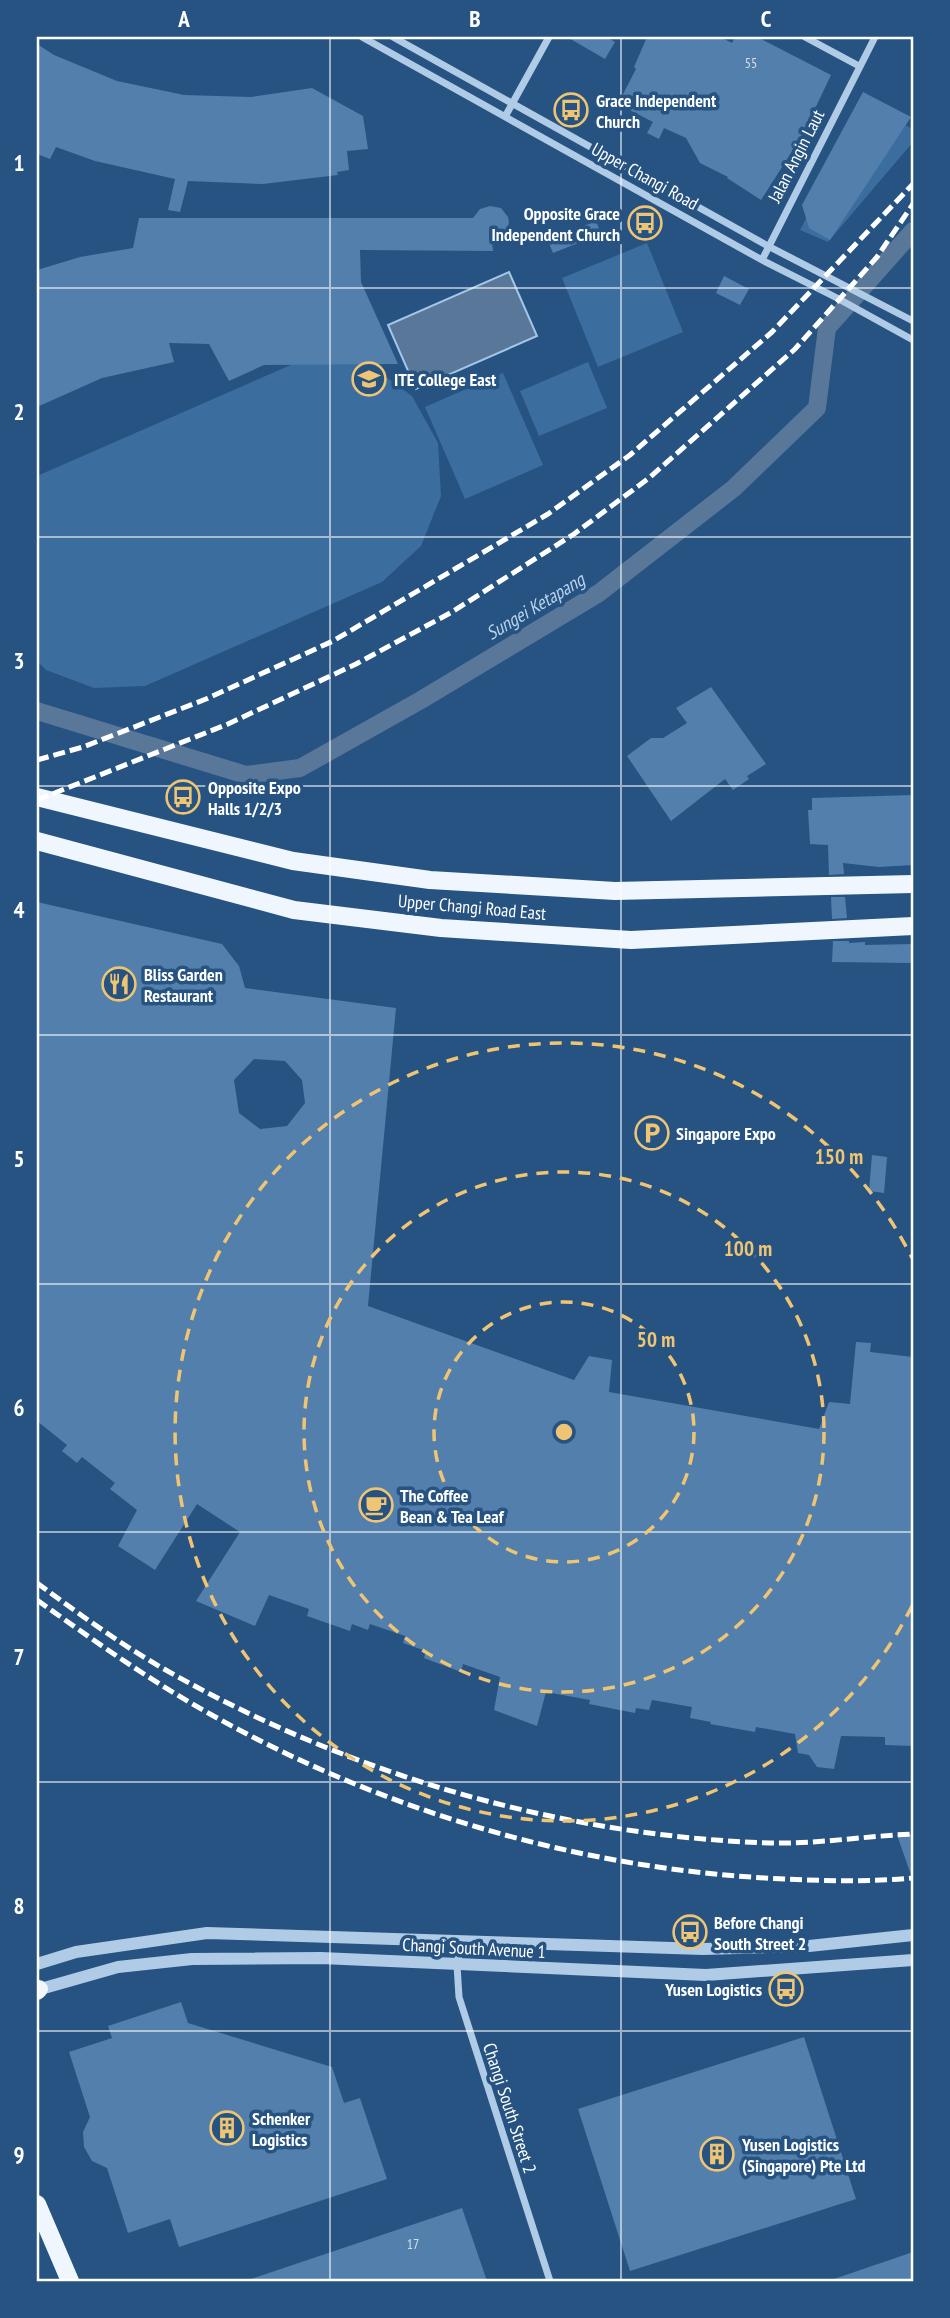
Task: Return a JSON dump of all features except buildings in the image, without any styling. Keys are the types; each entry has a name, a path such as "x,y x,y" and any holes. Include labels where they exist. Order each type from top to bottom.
{"main road":[{"name":"Upper Changi Road East","path":"37,797 293,861 430,880 615,891 913,884"},
{"name":"Upper Changi Road East","path":"37,841 294,910 442,928 631,940 913,926"},
{"path":"37,2204 69,2281"}],"street":[{"name":"Upper Changi Road","path":"362,37 762,260 913,340"},
{"name":"Upper Changi Road","path":"393,37 768,246 913,321"},
{"path":"506,115 550,37"},
{"path":"805,37 859,66"},
{"name":"Jalan Angin Laut","path":"762,260 875,37"},
{"name":"Changi South Avenue 1","path":"37,1964 76,1952 207,1933 703,1949 809,1947 913,1937"},
{"name":"Changi South Street 2","path":"461,1942 457,1965 459,1997 550,2281"},
{"name":"Changi South Avenue 1","path":"38,1990 118,1967 192,1959 321,1958 706,1975 913,1960"}],"shaded area":[{"path":"866,106 913,129 913,142 828,242 800,230"},
{"path":"647,243 683,332 598,367 562,278"},
{"path":"509,272 537,336 416,389 388,325"},
{"path":"316,354 368,364 412,396 438,443 441,496 421,546 382,582 145,686 94,688 46,670 37,661 37,476"},
{"path":"588,362 607,408 539,436 520,391"},
{"path":"503,373 543,465 465,499 425,407"}],"waterway":[{"name":"Sungei Ketapang","path":"37,711 246,775 300,768 421,700 599,593 734,488 817,408 827,328 913,231"}],"railway":[{"path":"37,760 83,747 206,699 333,641 548,514 630,455 772,332 913,184"},
{"path":"37,800 228,724 356,664 452,612 574,534 649,478 795,349 877,257 913,204"},
{"path":"37,1583 131,1649 234,1706 307,1740 457,1793 534,1813 612,1828 691,1838 788,1843 913,1834"},
{"path":"37,1600 165,1687 277,1749 345,1780 488,1830 636,1864 711,1874 834,1881 913,1878"}],"place":[{"name":"Grace Independent Church","path":"571,110"},
{"name":"Opposite Grace Independent Church","path":"645,223"},
{"name":"ITE College East","path":"369,379"},
{"name":"Opposite Expo Halls 1/2/3","path":"183,797"},
{"name":"Bliss Garden Restaurant","path":"119,984"},
{"name":"Singapore Expo","path":"652,1133"},
{"name":"The Coffee Bean & Tea Leaf","path":"376,1505"},
{"name":"Before Changi South Street 2","path":"690,1932"},
{"name":"Yusen Logistics","path":"786,1989"},
{"name":"Schenker Logistics","path":"227,2128"},
{"name":"Yusen Logistics (Singapore) Pte Ltd","path":"717,2154"}]}
